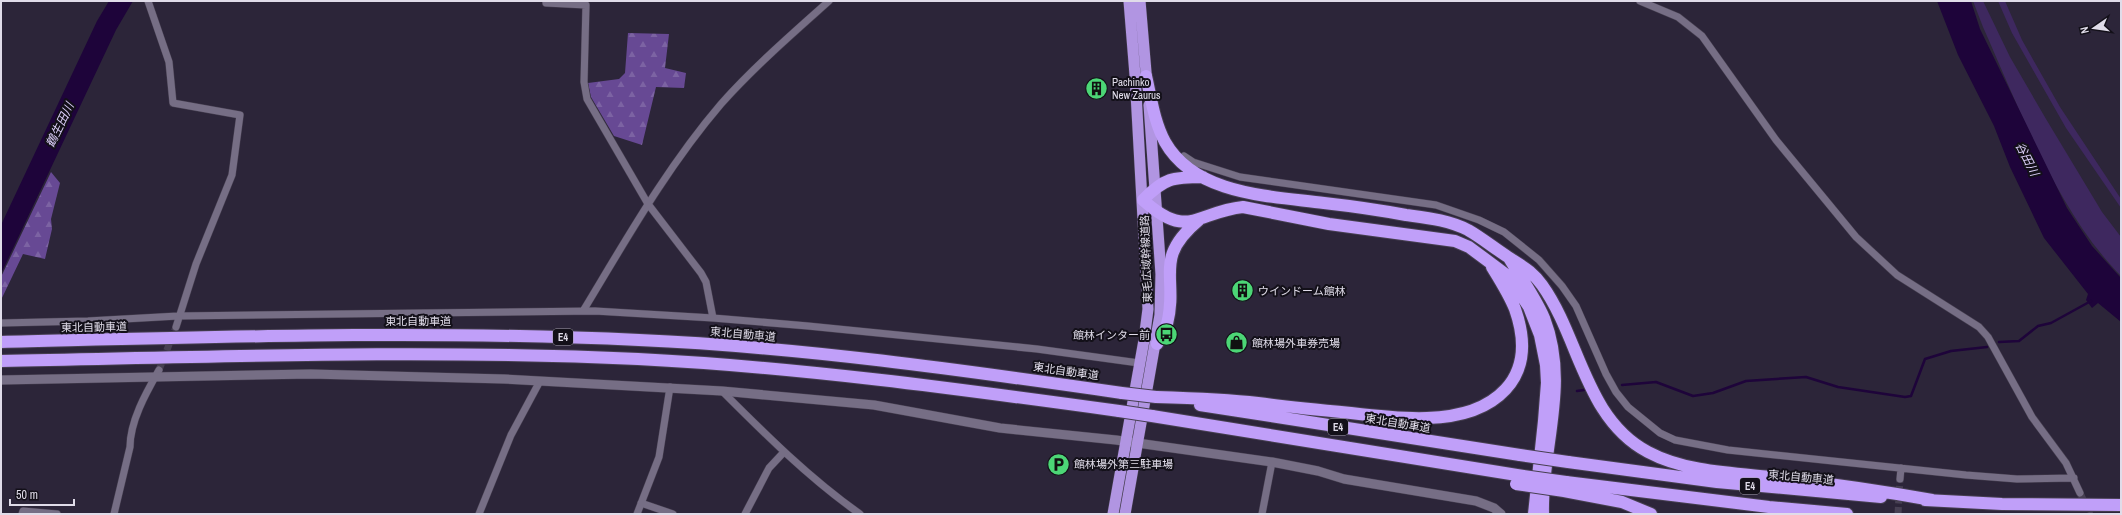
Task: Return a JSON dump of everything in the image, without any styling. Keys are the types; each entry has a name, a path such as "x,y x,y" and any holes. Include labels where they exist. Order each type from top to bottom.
{"highway":[{"name":"東毛広域幹線道路","path":"1113,514 1140,363 1148,309 1143,200 1129,1"},
{"name":"東毛広域幹線道路","path":"1125,514 1157,344 1161,299 1157,213 1140,1"},
{"path":"1146,76 1159,126 1165,142 1177,158 1203,177 1230,188 1262,195 1449,221 1481,237 1509,258 1522,264 1547,292 1568,332 1593,392 1610,420 1637,446 1649,453 1688,466 1861,487 1932,500"},
{"path":"1203,177 1176,177 1167,180 1155,187 1143,200 1157,213 1176,221 1199,220 1232,208 1255,208 1329,224 1455,241 1469,247 1508,276 1522,296 1535,319 1544,349 1546,365 1546,403 1534,514"},
{"path":"1157,344 1167,326 1169,309 1169,271 1173,249 1187,230 1199,220"},
{"path":"1509,258 1538,305 1544,319 1555,366 1555,402 1543,514"},
{"path":"1156,398 1225,399 1302,409 1416,418 1455,415 1482,407 1496,399 1509,387 1518,372 1522,352 1521,331 1515,309 1490,264"},
{"name":"東北自動車道","path":"1,342 380,334 490,334 745,346 896,361 1156,398 1520,455 1717,482 1861,496 2009,504 2121,505"},
{"name":"E4","path":"1,361 390,354 612,358 800,371 969,390 1152,416 1363,450 1516,480 1565,487 1847,514"},
{"path":"1565,487 1622,502 1651,514"}],"street":[{"path":"148,1 169,62 173,103 240,115 232,175 196,264 178,316 176,327"},
{"path":"546,1 546,3 553,4 586,5 584,82 587,99 648,204 701,273 706,282 713,318"},
{"path":"583,311 648,204 682,155 720,106 771,52 829,1"},
{"path":"1640,1 1678,17 1702,36 1776,140 1856,237 1897,275 1979,327 1995,348 2032,417 2066,463 2080,493"},
{"path":"1184,156 1193,162 1240,177 1436,205 1479,220 1504,232 1539,260 1566,291 1576,306 1606,374 1616,392 1628,407 1649,425 1675,440 1728,450 1901,468 2017,479 2074,478"},
{"path":"1,322 88,321 178,316 583,311 713,318 1037,349 1140,363"},
{"path":"1,380 157,374 311,374 540,381 722,391 874,405 1000,428 1138,443 1272,462 1318,471 1344,479 1476,501 1494,508 1501,514"},
{"path":"114,514 130,447 130,437 157,374"},
{"path":"480,514 511,435 540,381"},
{"path":"637,514 659,457 670,388"},
{"path":"722,391 784,452 840,500 860,514"},
{"path":"745,514 769,468 784,452"},
{"path":"1262,514 1272,462"},
{"path":"1900,479 1901,468"},
{"path":"641,502 673,514"},
{"path":"22,514 23,511 57,514"}],"shaded area":[{"path":"1973,1 1983,1 2010,57 2046,119 2102,212 2121,237 2121,276 2098,250 2059,191 2026,125"},
{"path":"1998,1 2005,1 2022,40 2060,107 2121,199 2121,208 2066,128 2012,33"}],"green space":[{"path":"628,33 669,34 665,68 686,73 684,88 656,87 642,145 614,136 591,97 588,83 619,79 625,73"},
{"path":"51,172 60,183 51,219 52,229 45,259 23,254 1,300 1,277"}],"water":[{"name":"鶴生田川","path":"109,1 133,1 116,30 1,274 1,225 97,21"},
{"name":"谷田川","path":"1937,1 1971,1 1980,29 2067,208 2092,246 2121,278 2121,322 2098,303 2092,308 2086,300 2088,294 2044,238 2010,167 1994,126 1958,55"}],"waterway":[{"path":"1999,342 2019,341 2038,326 2051,323 2091,301"},
{"path":"1622,385 1656,382 1693,396 1713,393 1746,381 1806,377 1838,387 1905,397 1911,396 1925,359 1951,351 1987,347"},
{"path":"1577,391 1584,390"}],"tunnel":[{"path":"159,370 176,327"},
{"path":"1898,514 1900,479"},
{"path":"2080,493 2090,514"}],"place":[{"name":"Pachinko New Zaurus","path":"1097,88"},
{"name":"ウインドーム館林","path":"1243,291"},
{"name":"館林インター前","path":"1166,335"},
{"name":"館林場外車券売場","path":"1237,343"},
{"name":"館林場外第三駐車場","path":"1058,464"}]}
